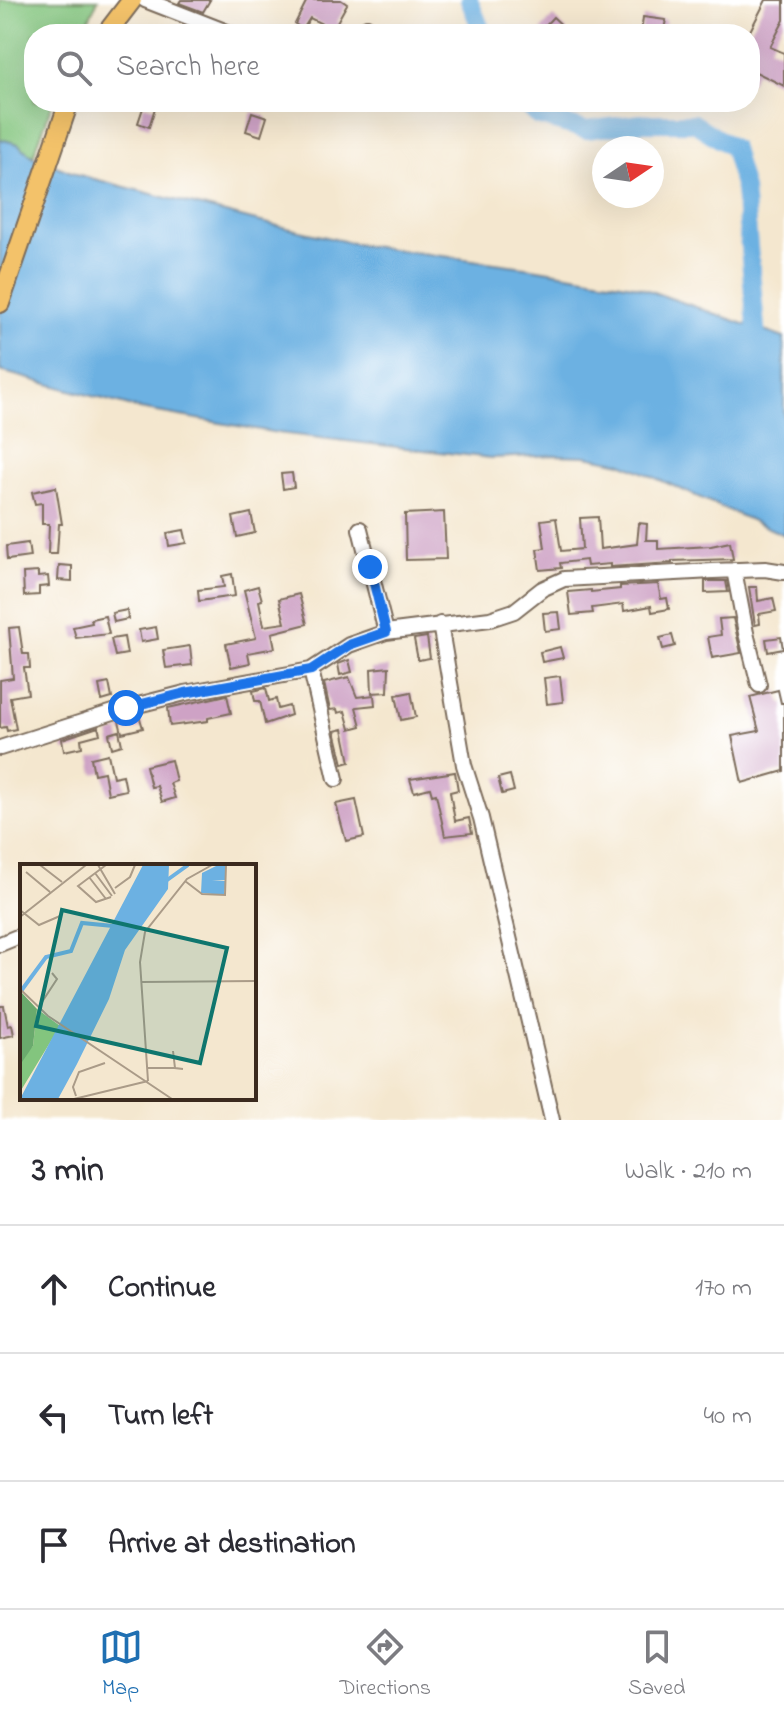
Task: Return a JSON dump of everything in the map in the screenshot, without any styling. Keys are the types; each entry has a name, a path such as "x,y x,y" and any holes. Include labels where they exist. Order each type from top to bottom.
{"main road":[{"path":"114,24 132,0"},
{"path":"0,303 65,112"}],"street":[{"path":"145,0 206,24"},
{"path":"360,529 386,632"},
{"path":"0,748 126,708 185,693 311,670 349,645 386,632 490,619 514,611 542,589 564,579 765,569 784,572"},
{"path":"734,570 759,685"},
{"path":"440,624 464,765 481,818 552,1120"},
{"path":"311,670 336,779"},
{"path":"0,944 20,936"}],"green space":[{"path":"0,0 98,0 87,24 24,24 24,112 49,112 33,157 18,144 0,139"}],"water":[{"path":"0,139 18,144 33,157 79,175 252,220 361,245 633,285 784,338 784,535 622,463 586,456 491,458 278,433 140,409 0,371"}],"building":[{"path":"181,0 210,0 203,12 179,3"},
{"path":"307,0 341,0 347,4 337,22 341,24 322,24 310,18 306,24 295,24"},
{"path":"766,0 784,0 784,20 770,47 784,53 784,86 760,74 760,24 754,24"},
{"path":"553,17 561,24 547,24"},
{"path":"643,17 666,20 665,24 642,24"},
{"path":"142,112 154,112 149,127 138,123"},
{"path":"252,112 267,117 261,136 246,131"},
{"path":"292,473 294,487 283,489 281,474"},
{"path":"56,487 62,524 59,524 57,554 48,554 49,524 42,524 42,503 35,504 32,492"},
{"path":"444,512 446,559 406,560 405,514"},
{"path":"251,513 255,533 237,537 233,517"},
{"path":"598,517 600,549 637,544 639,523 647,524 646,540 658,540 658,549 730,542 733,559 610,567 610,564 587,566 586,560 560,563 561,568 540,570 537,549 545,548 541,520 556,518 561,551 582,549 580,518"},
{"path":"184,530 187,543 169,546 167,533"},
{"path":"28,543 30,557 7,560 6,546"},
{"path":"59,565 72,566 72,581 58,580"},
{"path":"38,572 38,577 48,576 49,586 39,587 39,595 24,596 23,573"},
{"path":"232,574 235,596 199,601 198,590 224,587 222,576"},
{"path":"705,581 726,581 728,592 705,593"},
{"path":"658,584 661,599 667,598 669,609 652,612 651,606 624,611 623,604 592,608 593,613 571,615 568,592"},
{"path":"258,586 264,626 285,623 279,599 299,594 307,624 272,633 275,648 248,653 250,663 231,667 226,644 256,638 244,590"},
{"path":"749,587 757,587 758,601 773,598 776,611 759,614 760,624 755,625"},
{"path":"127,610 128,619 114,622 112,613"},
{"path":"559,612 561,629 545,631 543,613"},
{"path":"105,616 109,634 76,638 73,627"},
{"path":"733,618 741,653 712,658 708,637 721,635 719,619"},
{"path":"19,627 23,654 29,654 30,668 24,668 28,694 10,697 16,729 7,731 6,727 0,728 0,680 13,678 9,628"},
{"path":"156,627 158,639 141,642 139,630"},
{"path":"672,635 675,646 663,649 660,638"},
{"path":"124,637 127,654 115,656 111,639"},
{"path":"427,637 430,658 418,660 414,639"},
{"path":"781,637 783,649 768,652 766,639"},
{"path":"190,646 192,665 166,668 163,650"},
{"path":"560,647 563,658 542,662 540,652"},
{"path":"349,660 352,672 340,675 338,664"},
{"path":"389,667 388,692 372,693 371,669"},
{"path":"560,676 563,702 547,704 544,678"},
{"path":"349,677 357,697 374,695 375,705 356,707 361,726 350,729 345,711 338,713 337,709 330,710 324,683"},
{"path":"109,683 112,698 102,701 99,685"},
{"path":"266,688 269,701 276,699 278,709 289,706 291,715 265,724 260,701 255,701 253,691"},
{"path":"778,690 781,703 784,703 784,771 742,783 732,736 759,731 750,697"},
{"path":"411,692 416,717 401,720 396,695"},
{"path":"227,695 231,713 208,718 208,721 170,726 168,708"},
{"path":"139,715 143,728 122,733 119,721"},
{"path":"98,727 100,734 81,739 82,747 64,751 62,739"},
{"path":"343,729 350,762 343,764 335,731"},
{"path":"119,731 122,745 112,748 109,734"},
{"path":"108,754 113,777 123,775 126,790 108,794 104,772 94,774 91,758"},
{"path":"171,760 176,781 170,783 175,798 162,802 157,786 151,787 146,766"},
{"path":"455,772 458,790 450,792 455,821 469,818 472,833 445,836 436,794 432,795 430,788 414,792 410,779"},
{"path":"510,775 514,791 502,794 498,778"},
{"path":"356,800 364,837 346,841 336,804"},
{"path":"0,1006 4,1006 8,1026 12,1025 14,1035 0,1038"}],"waterway":[{"path":"469,0 479,24"},
{"path":"533,112 537,116 586,130 641,123 694,123 733,148 744,189 758,351"}],"route":[{"path":"126,708 185,693 311,670 349,645 386,632 370,567"}]}
